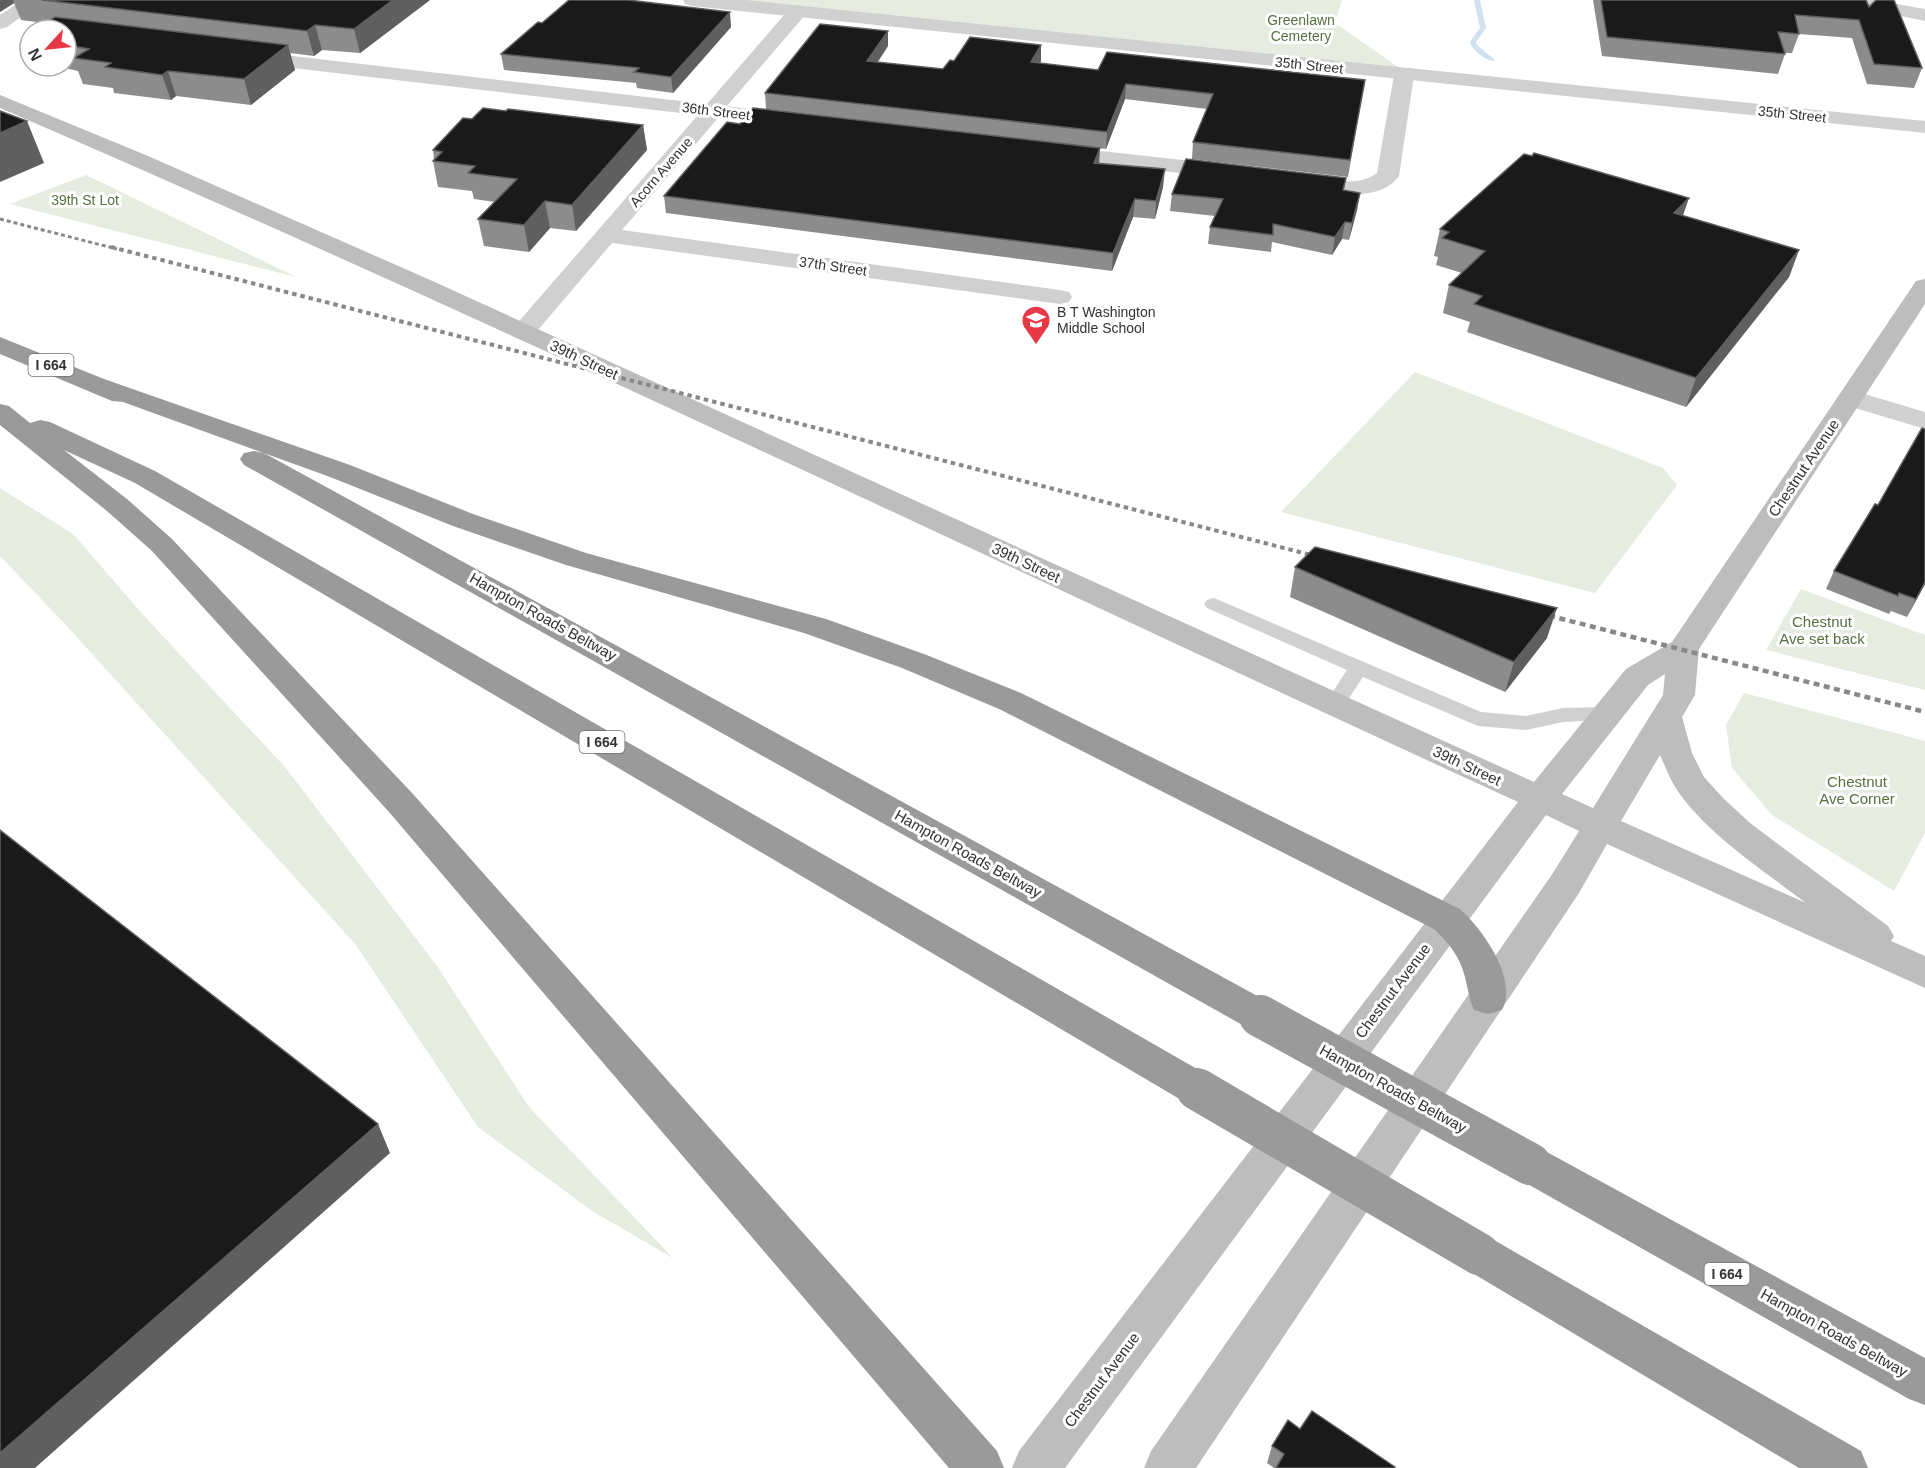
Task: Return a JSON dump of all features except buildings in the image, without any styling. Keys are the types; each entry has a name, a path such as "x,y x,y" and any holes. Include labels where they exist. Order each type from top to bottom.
{"highway":[{"name":"Hampton Roads Beltway","path":"0,345 102,386 182,422 297,481 1925,1383"},
{"path":"102,386 340,471 463,520 576,559 815,626 913,661 1010,701 1447,919 1473,946 1485,978 1488,999"},
{"path":"0,411 117,505 162,545 401,803 980,1468"},
{"name":"I 664","path":"0,411 145,477 1844,1468"}],"main road":[{"name":"39th Street","path":"0,100 523,332 1539,799 1925,973"},
{"name":"Chestnut Avenue","path":"1036,1468 1539,799 1637,677 1683,649 1925,286"},
{"name":"Chestnut Avenue","path":"1168,1468 1566,883 1678,694 1683,649"},
{"path":"1666,716 1675,753 1691,784 1711,807 1738,832 1925,973"}],"street":[{"path":"0,26 36,0"},
{"name":"35th Street","path":"692,0 1925,127"},
{"path":"1827,0 1884,4 1925,15"},
{"name":"Acorn Avenue","path":"523,332 798,11"},
{"path":"0,26 18,30"},
{"name":"36th Street","path":"230,55 813,123"},
{"path":"1282,179 1342,186 1371,186 1382,182 1388,176 1404,75"},
{"path":"1033,149 1247,175"},
{"name":"37th Street","path":"606,235 1060,297"},
{"path":"1851,398 1925,421"}],"lane":[{"path":"1214,604 1478,719 1526,723 1563,715 1607,714"},
{"path":"1334,705 1359,667"}],"green space":[{"name":"Greenlawn Cemetery","path":"739,0 1342,0 1335,23 1398,67"},
{"name":"39th St Lot","path":"86,175 296,277 10,204"},
{"path":"1415,372 1663,468 1677,485 1595,593 1281,512"},
{"path":"0,488 73,534 146,618 285,767 437,966 529,1107 673,1258 592,1211 478,1127 356,945 64,623 0,556"},
{"name":"Chestnut Ave set back","path":"1801,589 1925,635 1925,690 1766,650"},
{"name":"Chestnut Ave Corner","path":"1744,693 1925,741 1925,833 1894,891 1772,815 1732,768 1726,725"}],"waterway":[{"path":"1477,0 1483,28 1473,42 1474,46 1492,60"}],"railway":[{"path":"0,219 117,249"},
{"path":"111,247 1323,558"},
{"path":"1539,613 1925,712"}],"place":[{"name":"B T Washington Middle School","path":"1036,346"}]}
